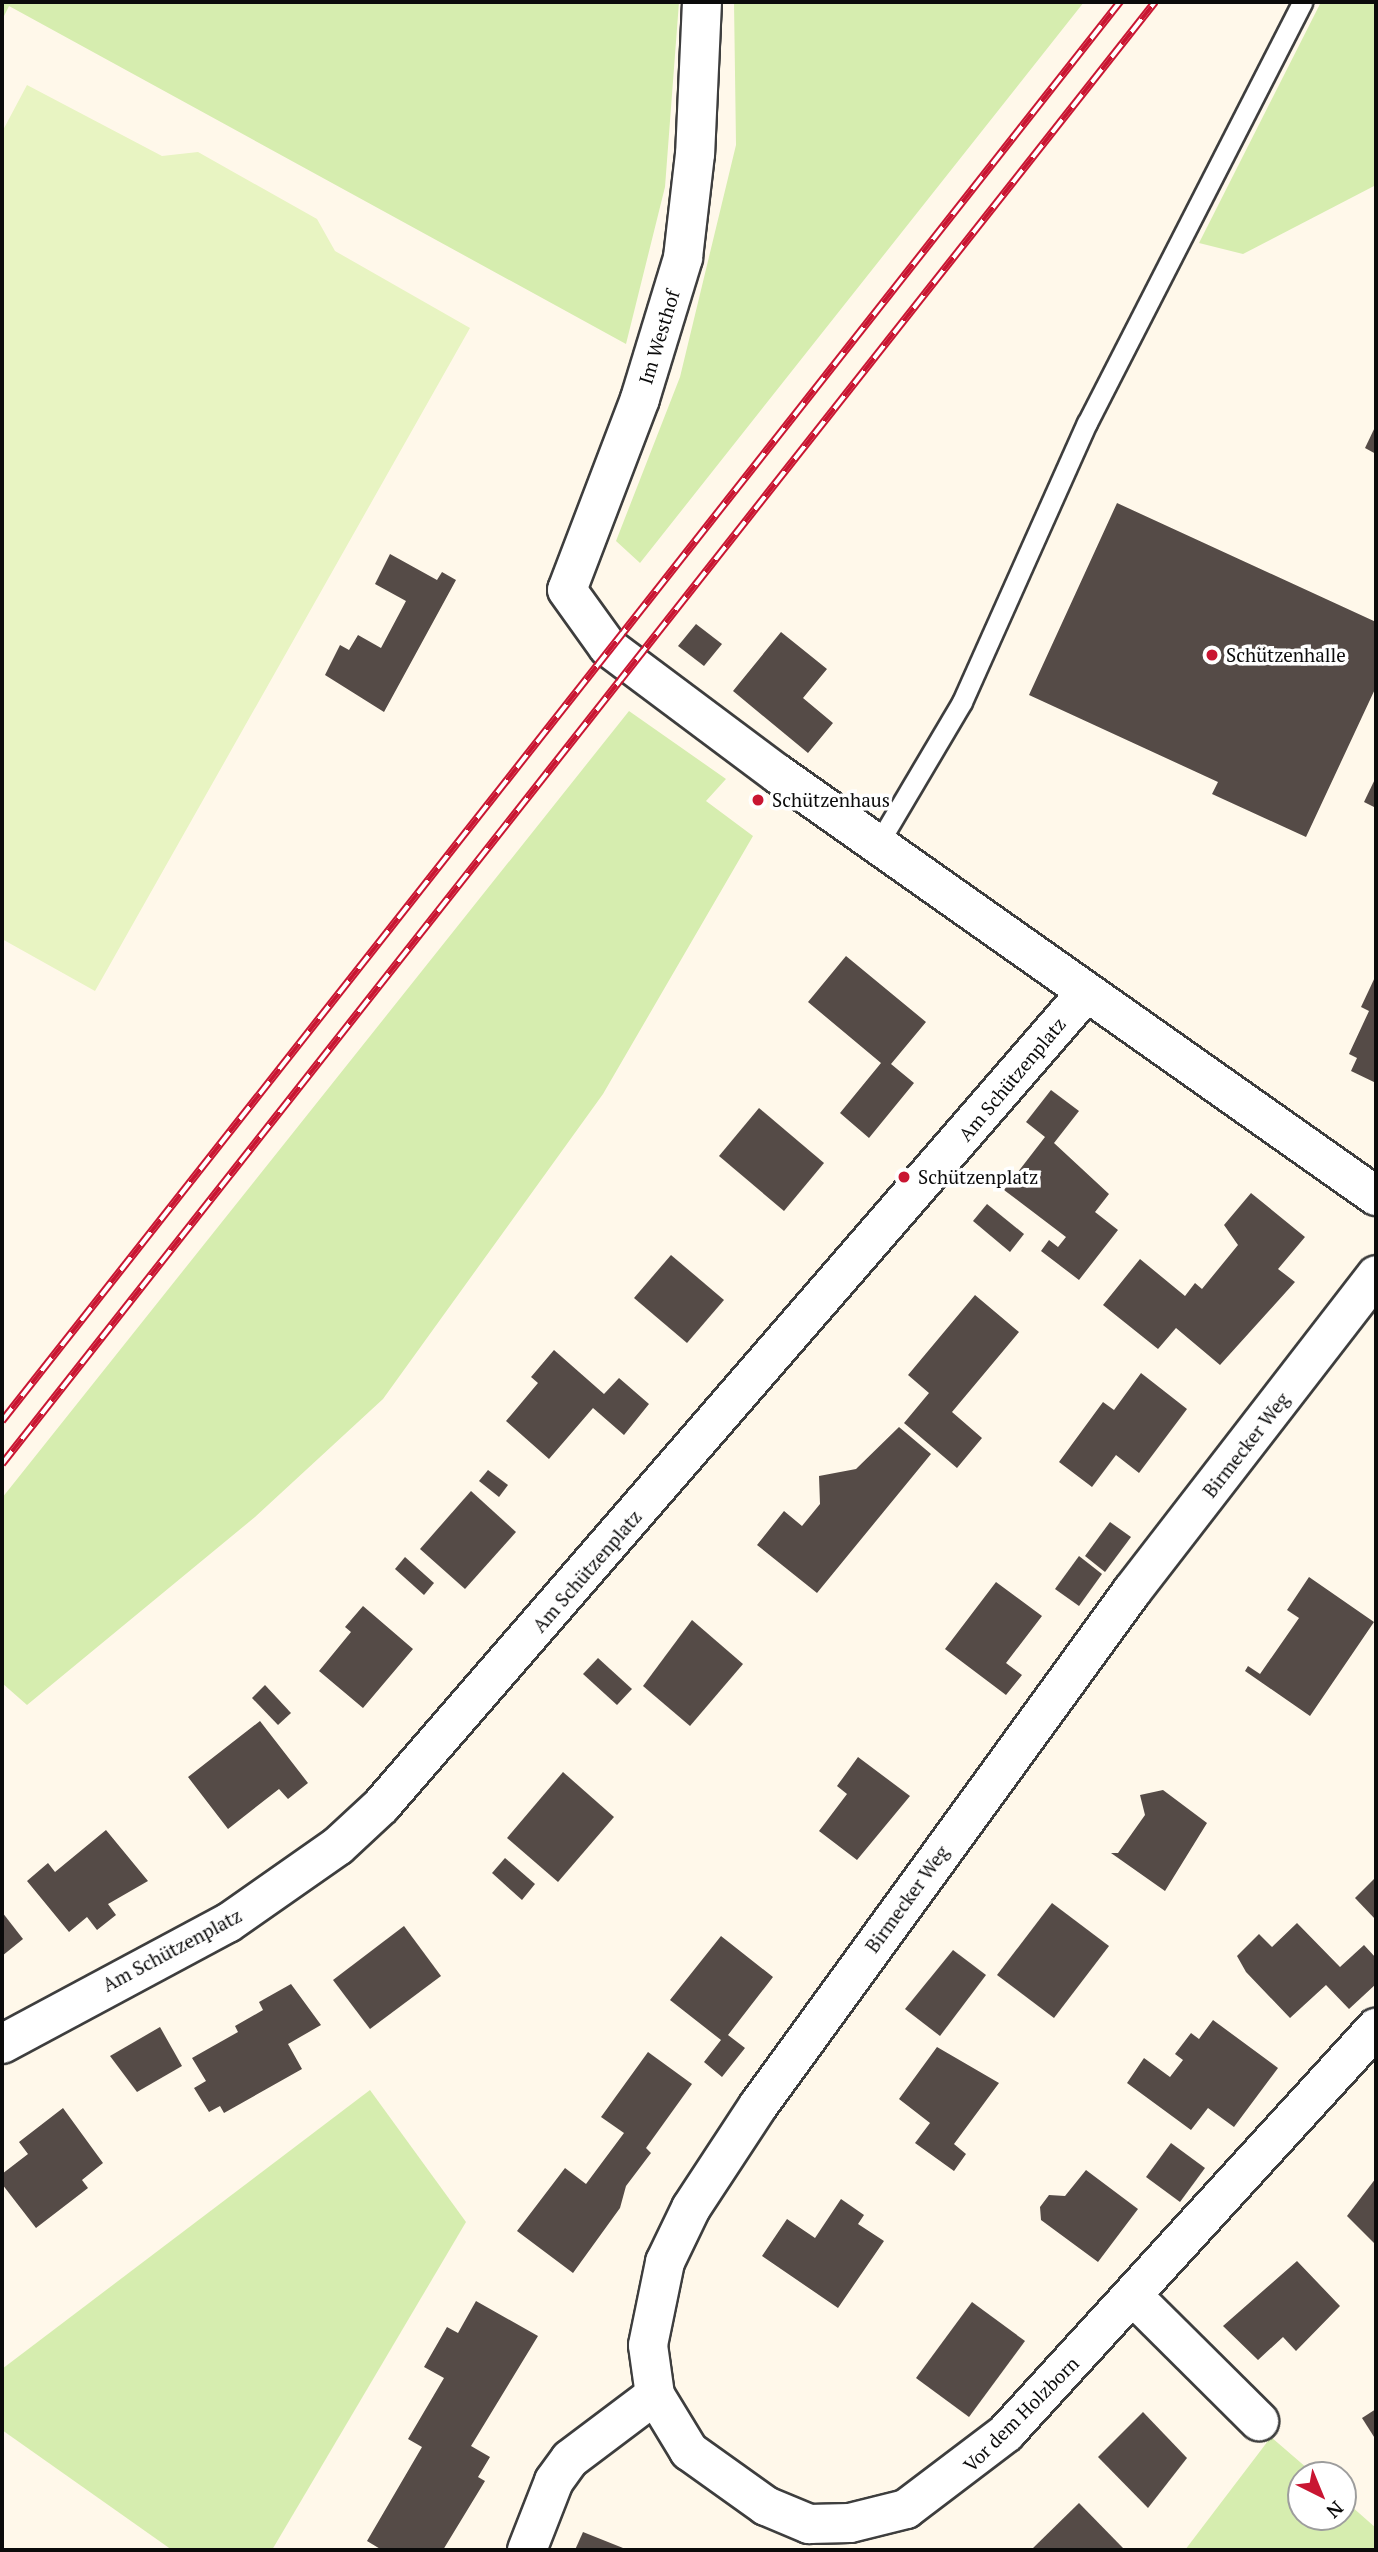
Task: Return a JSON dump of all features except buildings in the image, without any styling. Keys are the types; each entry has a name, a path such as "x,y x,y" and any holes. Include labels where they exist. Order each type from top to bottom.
{"street":[{"name":"Im Westhof","path":"702,2 695,154 682,258 640,399 567,590 608,647 877,844"},
{"path":"877,844 1084,995 1376,1196"},
{"name":"Am Schützenplatz","path":"2,2044 228,1923 338,1846 381,1806 1084,995"},
{"name":"Birmecker Weg","path":"655,2395 651,2307 691,2208 1132,1591 1376,1275"},
{"name":"Vor dem Holzborn","path":"655,2395 688,2451 727,2484 807,2537 878,2518 935,2493 1006,2433 1135,2298 1376,2028"},
{"path":"1135,2298 1259,2421"},
{"path":"527,2550 554,2481 570,2459 655,2395"}],"lane":[{"path":"877,844 962,702 1087,424 1302,2"}],"green space":[{"path":"2,2 679,2 665,187 626,344 9,6 2,20"},
{"path":"734,2 1084,2 640,563 616,541 680,377 736,145"},
{"path":"1321,2 1376,2 1376,185 1243,254 1199,243"},
{"path":"27,85 162,156 198,152 317,219 335,251 470,328 95,991 2,939 2,132"},
{"path":"629,711 726,779 706,801 753,836 603,1094 383,1399 255,1517 27,1705 2,1683 2,1498"},
{"path":"370,2090 466,2222 272,2550 172,2550 2,2430 2,2369"},
{"path":"1271,2437 1299,2461 1287,2461 1287,2531 1357,2531 1357,2511 1376,2528 1376,2550 1185,2550"}],"railway":[{"path":"2,1421 1120,2"},
{"path":"2,1464 1155,2"}],"place":[{"name":"Schützenhalle","path":"1212,655"},
{"name":"Schützenhaus","path":"758,800"},
{"name":"Schützenplatz","path":"904,1177"}]}
